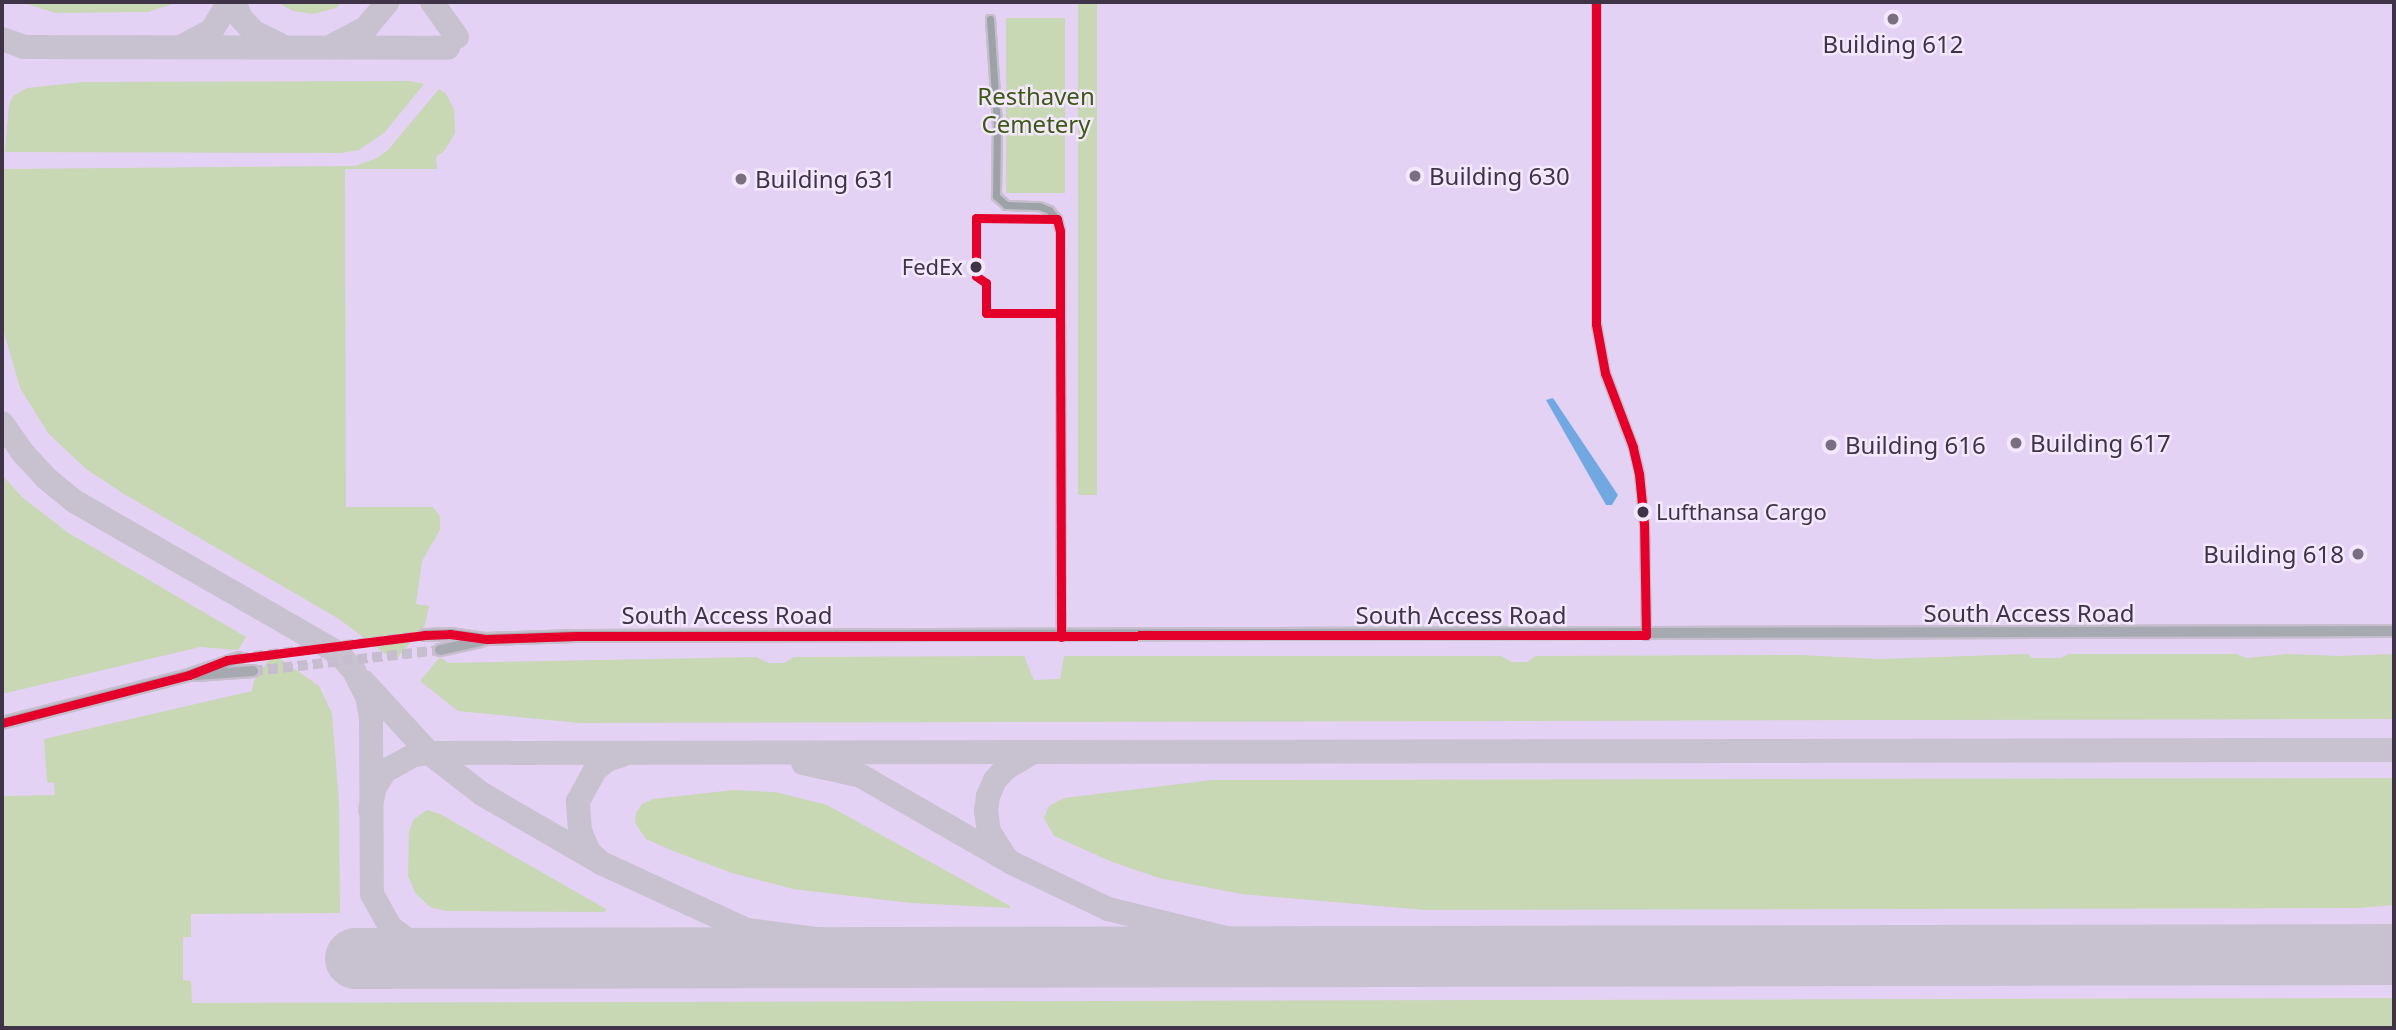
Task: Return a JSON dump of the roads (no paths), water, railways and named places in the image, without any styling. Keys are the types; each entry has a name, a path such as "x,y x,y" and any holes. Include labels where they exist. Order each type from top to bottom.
{"street":[{"path":"1596,2 1596,324 1605,373 1633,447 1639,474 1644,524 1646,635"},
{"path":"990,19 997,124 996,196 1006,205 1039,206 1049,210 1057,219 1060,231 1061,637"},
{"name":"South Access Road","path":"425,635 450,634 487,639 576,636 1061,637 2394,631"},
{"name":"South Access Road","path":"440,650 487,639"},
{"path":"2,723 189,675 239,658"},
{"path":"189,675 253,671"}],"water":[{"path":"1553,398 1618,495 1612,505 1606,505 1546,400"}],"tunnel":[{"path":"239,658 425,635"},
{"path":"253,671 440,650"}],"place":[{"name":"Building 612","path":"1893,19"},
{"name":"Building 630","path":"1415,176"},
{"name":"Building 631","path":"741,179"},
{"name":"FedEx","path":"976,267"},
{"name":"Building 617","path":"2016,443"},
{"name":"Building 616","path":"1831,445"},
{"name":"Lufthansa Cargo","path":"1643,512"},
{"name":"Building 618","path":"2358,554"}],"park label":[{"name":"Resthaven Cemetery","path":"1036,110"}]}
